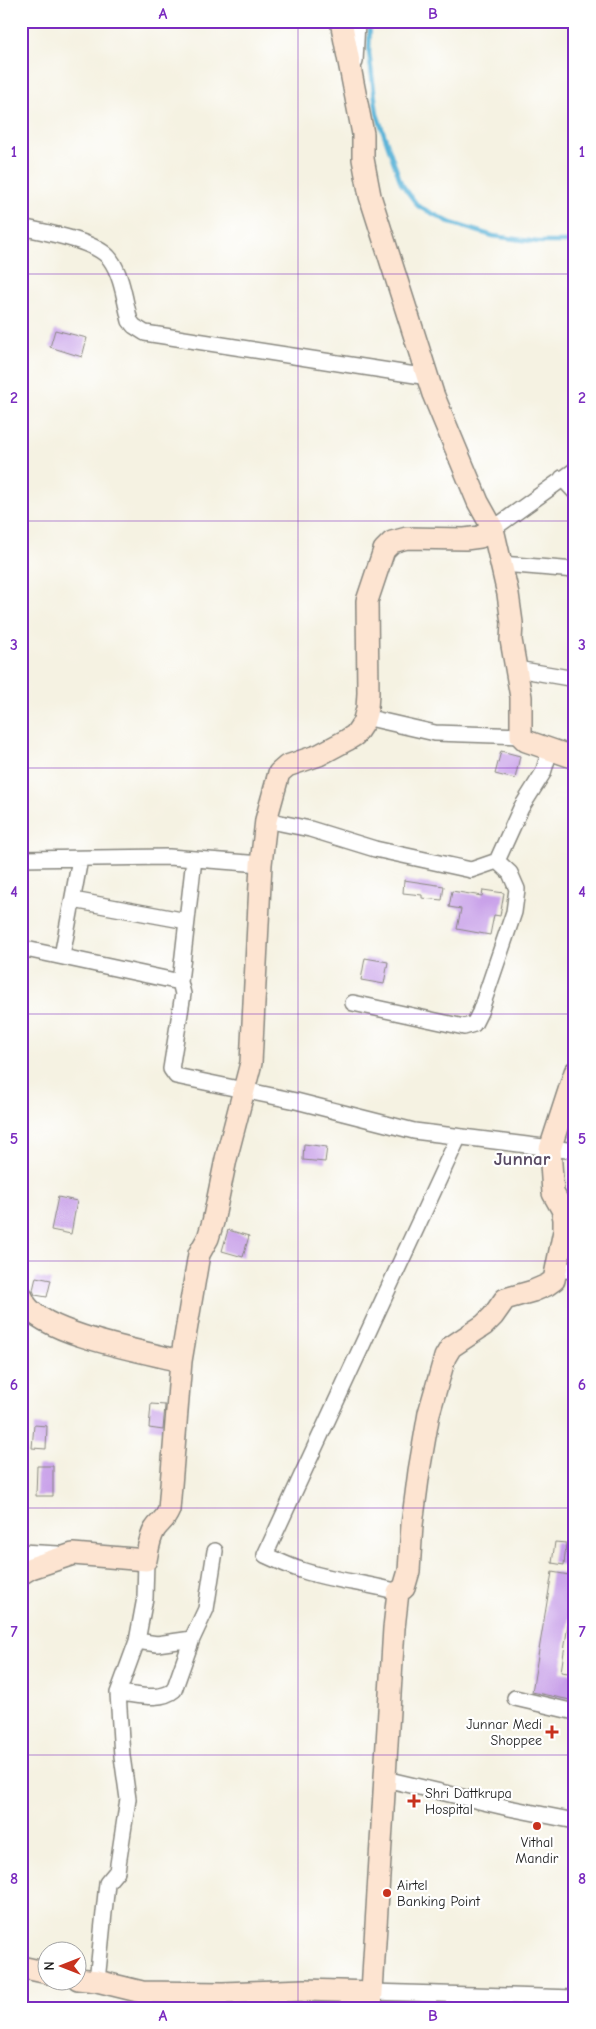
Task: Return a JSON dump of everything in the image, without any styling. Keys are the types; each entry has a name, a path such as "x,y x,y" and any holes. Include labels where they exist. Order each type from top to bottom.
{"street":[{"path":"341,21 363,134 363,159 370,196 428,377 478,502 493,529 508,594 512,623 511,640 521,697 521,736"},
{"path":"354,86 357,21"},
{"path":"21,227 89,245 103,251 111,260 117,273 130,321 134,326 145,332 428,377"},
{"path":"88,1975 108,1883 117,1871 128,1799 122,1756 118,1693 137,1641 145,1598 146,1560 152,1535 169,1510 181,1360 199,1254 208,1238 213,1222 226,1159 251,1064 261,864 266,820 279,774 287,766 319,755 355,735 366,717 368,693 367,601 384,550 392,542 407,538 465,539 480,537 568,474 575,492"},
{"path":"501,564 575,570"},
{"path":"517,669 575,679"},
{"path":"366,717 435,733 521,736 526,741 575,758"},
{"path":"266,820 310,829 374,849 471,870 497,861 521,808 543,773 550,750"},
{"path":"21,859 169,857 261,864"},
{"path":"62,956 80,859"},
{"path":"194,859 180,982 183,994 171,1069 176,1076 296,1101 414,1131 550,1150 575,1151"},
{"path":"353,1003 464,1027 474,1024 480,1012 514,912 517,889 510,873 497,861"},
{"path":"73,900 187,921"},
{"path":"21,948 180,982"},
{"path":"458,1138 265,1555 304,1571 337,1580 373,1585 398,1592 404,1588 409,1571 412,1525 419,1471 430,1413 444,1357 451,1347 484,1325 493,1316 505,1298 533,1291 547,1285 565,1270 564,1219 562,1209 552,1194 550,1150 575,1072"},
{"path":"23,1303 40,1317 74,1334 181,1360"},
{"path":"118,1693 160,1696 168,1695 174,1690 192,1639 206,1609 216,1551"},
{"path":"21,1552 146,1560"},
{"path":"21,1574 31,1568 73,1554"},
{"path":"372,2000 394,1628 398,1592"},
{"path":"137,1641 157,1644 192,1639"},
{"path":"515,1698 575,1712"},
{"path":"385,1779 509,1808 575,1821"},
{"path":"21,1968 38,1972"},
{"path":"88,1980 142,1992 223,1993 296,1990 372,2000 575,1998"}],"building":[{"path":"55,330 87,338 82,357 50,347"},
{"path":"501,751 520,756 515,779 495,774"},
{"path":"404,880 444,886 442,900 422,898 422,895 403,893"},
{"path":"483,890 504,893 500,916 494,915 490,935 457,929 461,909 449,907 452,891 482,896"},
{"path":"365,958 388,962 384,984 361,980"},
{"path":"304,1144 327,1147 325,1162 303,1160"},
{"path":"58,1197 77,1201 71,1234 51,1230"},
{"path":"228,1230 249,1236 243,1257 222,1251"},
{"path":"36,1277 51,1280 47,1297 35,1295 33,1290"},
{"path":"151,1404 165,1405 163,1430 149,1428"},
{"path":"34,1425 47,1426 46,1449 32,1448"},
{"path":"37,1466 53,1466 53,1496 36,1496"},
{"path":"555,1542 566,1543 564,1565 552,1563"},
{"path":"552,1572 575,1576 561,1672 575,1674 575,1701 532,1692"}],"waterway":[{"path":"370,21 369,53 377,114 401,183 418,206 451,223 493,236 537,242 575,242"}],"place":[{"name":"Junnar Medi Shoppee","path":"552,1732"},
{"name":"Shri Dattkrupa Hospital","path":"414,1801"},
{"name":"Vithal Mandir","path":"537,1826"},
{"name":"Airtel Banking Point","path":"387,1893"}],"district":[{"name":"Junnar","path":"522,1159"}]}
